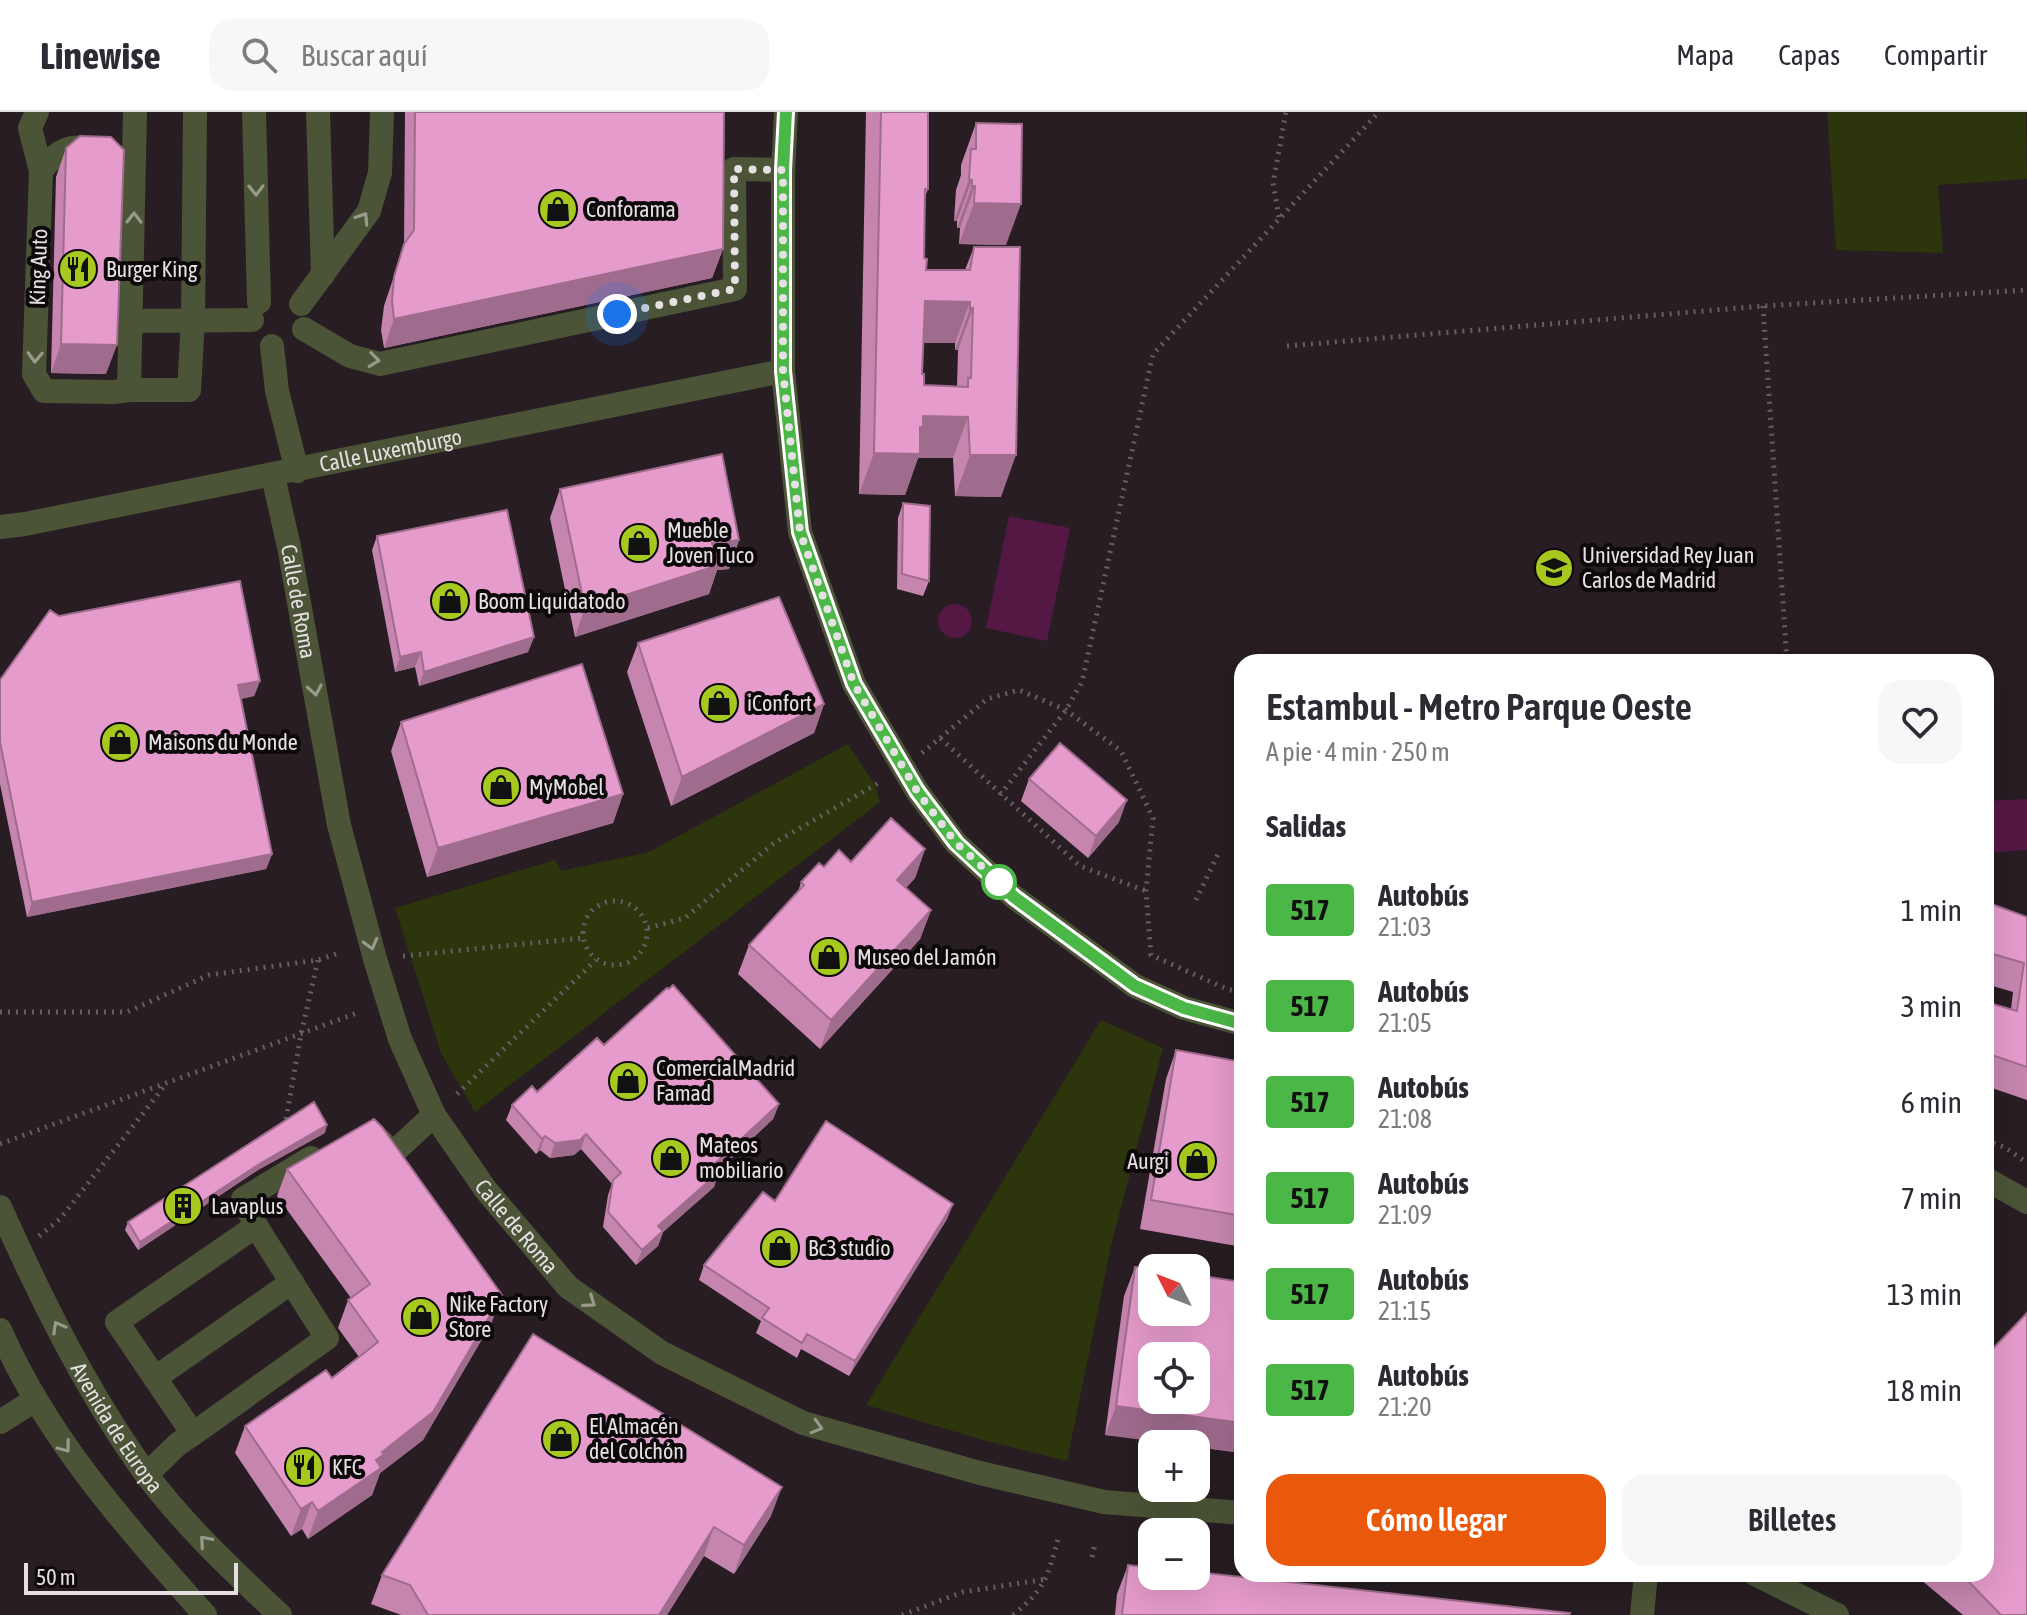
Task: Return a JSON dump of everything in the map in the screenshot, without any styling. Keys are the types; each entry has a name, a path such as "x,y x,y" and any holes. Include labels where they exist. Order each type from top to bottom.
{"street":[{"path":"37,112 30,128 41,171"},
{"path":"135,112 129,390 189,390 193,320 195,112"},
{"path":"132,321 193,320 255,311 254,112"},
{"path":"318,112 323,275"},
{"path":"301,304 369,211 380,173 382,112"},
{"path":"786,112 783,371 800,532 854,684 917,791 956,843 1014,897 1135,986 1184,1008 1234,1022"},
{"path":"41,171 52,157 78,145 110,154 134,181"},
{"path":"304,329 350,356 380,364 735,289 734,169 783,170"},
{"name":"King Auto","path":"41,171 34,374 44,391 129,390"},
{"name":"Calle de Roma","path":"272,346 289,547 339,825 400,1039 434,1115 486,1190 568,1287 662,1353 803,1423 980,1473 1104,1502 1234,1512"},
{"name":"Calle Luxemburgo","path":"0,527 285,474 783,371"},
{"path":"355,1134 367,1129 393,1153 434,1115"},
{"path":"147,1474 178,1444 327,1338 256,1226 243,1199 330,1147"},
{"path":"1994,1183 2027,1202"},
{"name":"Avenida de Europa","path":"0,1207 55,1325 147,1474 220,1558 280,1615"},
{"path":"193,1434 117,1322 256,1226"},
{"path":"155,1378 292,1282"},
{"path":"0,1330 35,1400 58,1437 107,1503 205,1615"},
{"path":"0,1422 35,1400"},
{"path":"1642,1615 1645,1582"},
{"path":"1771,1582 1837,1615"}],"path":[{"path":"1279,218 1273,183 1286,112"},
{"path":"1000,795 1066,710 1082,682 1153,354 1379,112"},
{"path":"1287,346 1763,306 2027,290"},
{"path":"1763,306 1786,654"},
{"path":"648,928 685,918 774,843 904,769 987,699 1019,690 1066,710 1121,751 1153,818 1146,891 1151,955 1234,991"},
{"path":"940,738 1080,866 1146,891"},
{"path":"1196,900 1220,850"},
{"path":"616,901 637,909 648,928 644,949 628,964 617,966 596,960 583,938 588,916 595,908 616,901"},
{"path":"403,956 583,938"},
{"path":"0,1012 127,1012 209,975 318,960 336,954"},
{"path":"286,1119 318,960"},
{"path":"457,1094 596,960"},
{"path":"0,1144 357,1013"},
{"path":"34,1240 60,1219 166,1083"},
{"path":"1994,1143 2027,1163"},
{"path":"1013,1615 1034,1598 1047,1579 1059,1535"},
{"path":"1092,1557 1095,1544"},
{"path":"902,1615 963,1592 1047,1579"}],"green space":[{"path":"1827,112 2026,112 2027,179 1938,185 1943,253 1836,250"},
{"path":"848,744 875,785 880,802 475,1112 441,1053 395,908 555,860 561,871 649,852"},
{"path":"1101,1020 1163,1048 1111,1246 1067,1461 866,1405"}],"shaded area":[{"path":"1009,516 1070,528 1047,641 986,628"},
{"path":"955,604 967,609 972,621 967,633 955,638 943,633 938,621 943,609"},
{"path":"2027,799 2027,850 1994,852 1994,801"}],"building":[{"name":"Conforama","path":"415,112 724,112 723,249 394,319 394,277 404,244 414,230"},
{"path":"881,112 928,112 926,270 970,270 974,247 1020,247 1016,455 970,455 968,417 923,416 920,454 874,453","holes":["925,301 970,302 970,309 973,308 971,378 968,378 968,387 924,385"]},
{"path":"976,123 1022,124 1021,204 974,203 975,186 969,179 971,149 976,149"},
{"name":"Burger King","path":"80,136 111,137 124,150 117,345 61,344 66,148"},
{"name":"Mueble Joven Tuco","path":"722,454 739,540 712,543 719,565 585,608 560,489"},
{"path":"903,503 930,506 929,581 902,574"},
{"name":"Boom Liquidatodo","path":"507,510 534,637 424,672 421,652 400,657 377,536"},
{"name":"Maisons du Monde","path":"240,581 260,681 238,685 272,854 32,902 0,742 0,680 50,610 59,616"},
{"name":"iConfort","path":"779,597 824,704 682,777 638,643"},
{"name":"MyMobel","path":"582,664 623,794 438,848 401,722"},
{"path":"1060,743 1127,800 1096,836 1029,779"},
{"name":"Museo del Jamón","path":"891,818 925,849 897,880 931,910 831,1020 749,945 804,885 801,882 819,863 824,867 839,850 851,862"},
{"path":"1994,905 2027,917 2027,1067 1994,1056 1994,1004 2017,1011 2024,963 1994,954"},
{"path":"673,985 779,1104 713,1165 719,1172 658,1226 663,1231 642,1250 608,1212 613,1180 621,1173 586,1134 580,1140 555,1143 545,1136 542,1139 512,1105 532,1086 537,1092 597,1038 604,1045"},
{"name":"Aurgi","path":"1176,1050 1234,1061 1234,1215 1151,1200"},
{"path":"314,1102 327,1125 261,1163 140,1242 128,1222"},
{"path":"374,1119 502,1295 433,1412 382,1452 384,1454 376,1460 381,1468 318,1511 312,1502 301,1509 245,1426 326,1370 332,1378 378,1342 348,1300 370,1284 287,1169"},
{"path":"826,1121 953,1204 855,1361 807,1334 802,1343 762,1318 769,1308 704,1265 763,1192 775,1201"},
{"path":"1135,1267 1138,1267 1138,1326 1210,1326 1210,1277 1234,1281 1234,1422 1175,1414 1210,1414 1210,1342 1138,1342 1138,1409 1116,1406"},
{"path":"2027,1313 2027,1615 2001,1615 1969,1582 1994,1582 1994,1348"},
{"name":"El Almacén del Colchón","path":"533,1334 782,1487 744,1545 714,1527 659,1615 428,1615 410,1585 382,1575"},
{"path":"1128,1565 1138,1566 1138,1590 1210,1590 1210,1574 1234,1576 1234,1582 1287,1582 1569,1615 1122,1615"}],"bus line":[{"name":"517","path":"786,112 783,371 800,532 854,684 917,791 956,843 1014,897 1135,986 1184,1008 1234,1022"}],"place":[{"name":"Conforama","path":"558,209"},
{"name":"Burger King","path":"78,269"},
{"name":"Mueble Joven Tuco","path":"639,543"},
{"name":"Universidad Rey Juan Carlos de Madrid","path":"1554,568"},
{"name":"Boom Liquidatodo","path":"450,601"},
{"name":"iConfort","path":"719,703"},
{"name":"Maisons du Monde","path":"120,742"},
{"name":"MyMobel","path":"501,787"},
{"name":"Museo del Jamón","path":"829,957"},
{"name":"ComercialMadrid Famad","path":"628,1081"},
{"name":"Mateos mobiliario","path":"671,1158"},
{"name":"Aurgi","path":"1197,1161"},
{"name":"Lavaplus","path":"183,1206"},
{"name":"Bc3 studio","path":"780,1248"},
{"name":"Nike Factory Store","path":"421,1317"},
{"name":"El Almacén del Colchón","path":"561,1439"},
{"name":"KFC","path":"304,1467"}],"route":[{"path":"617,314 735,289 734,169 783,170 783,371 800,532 854,684 917,791 956,843 999,882"}]}
